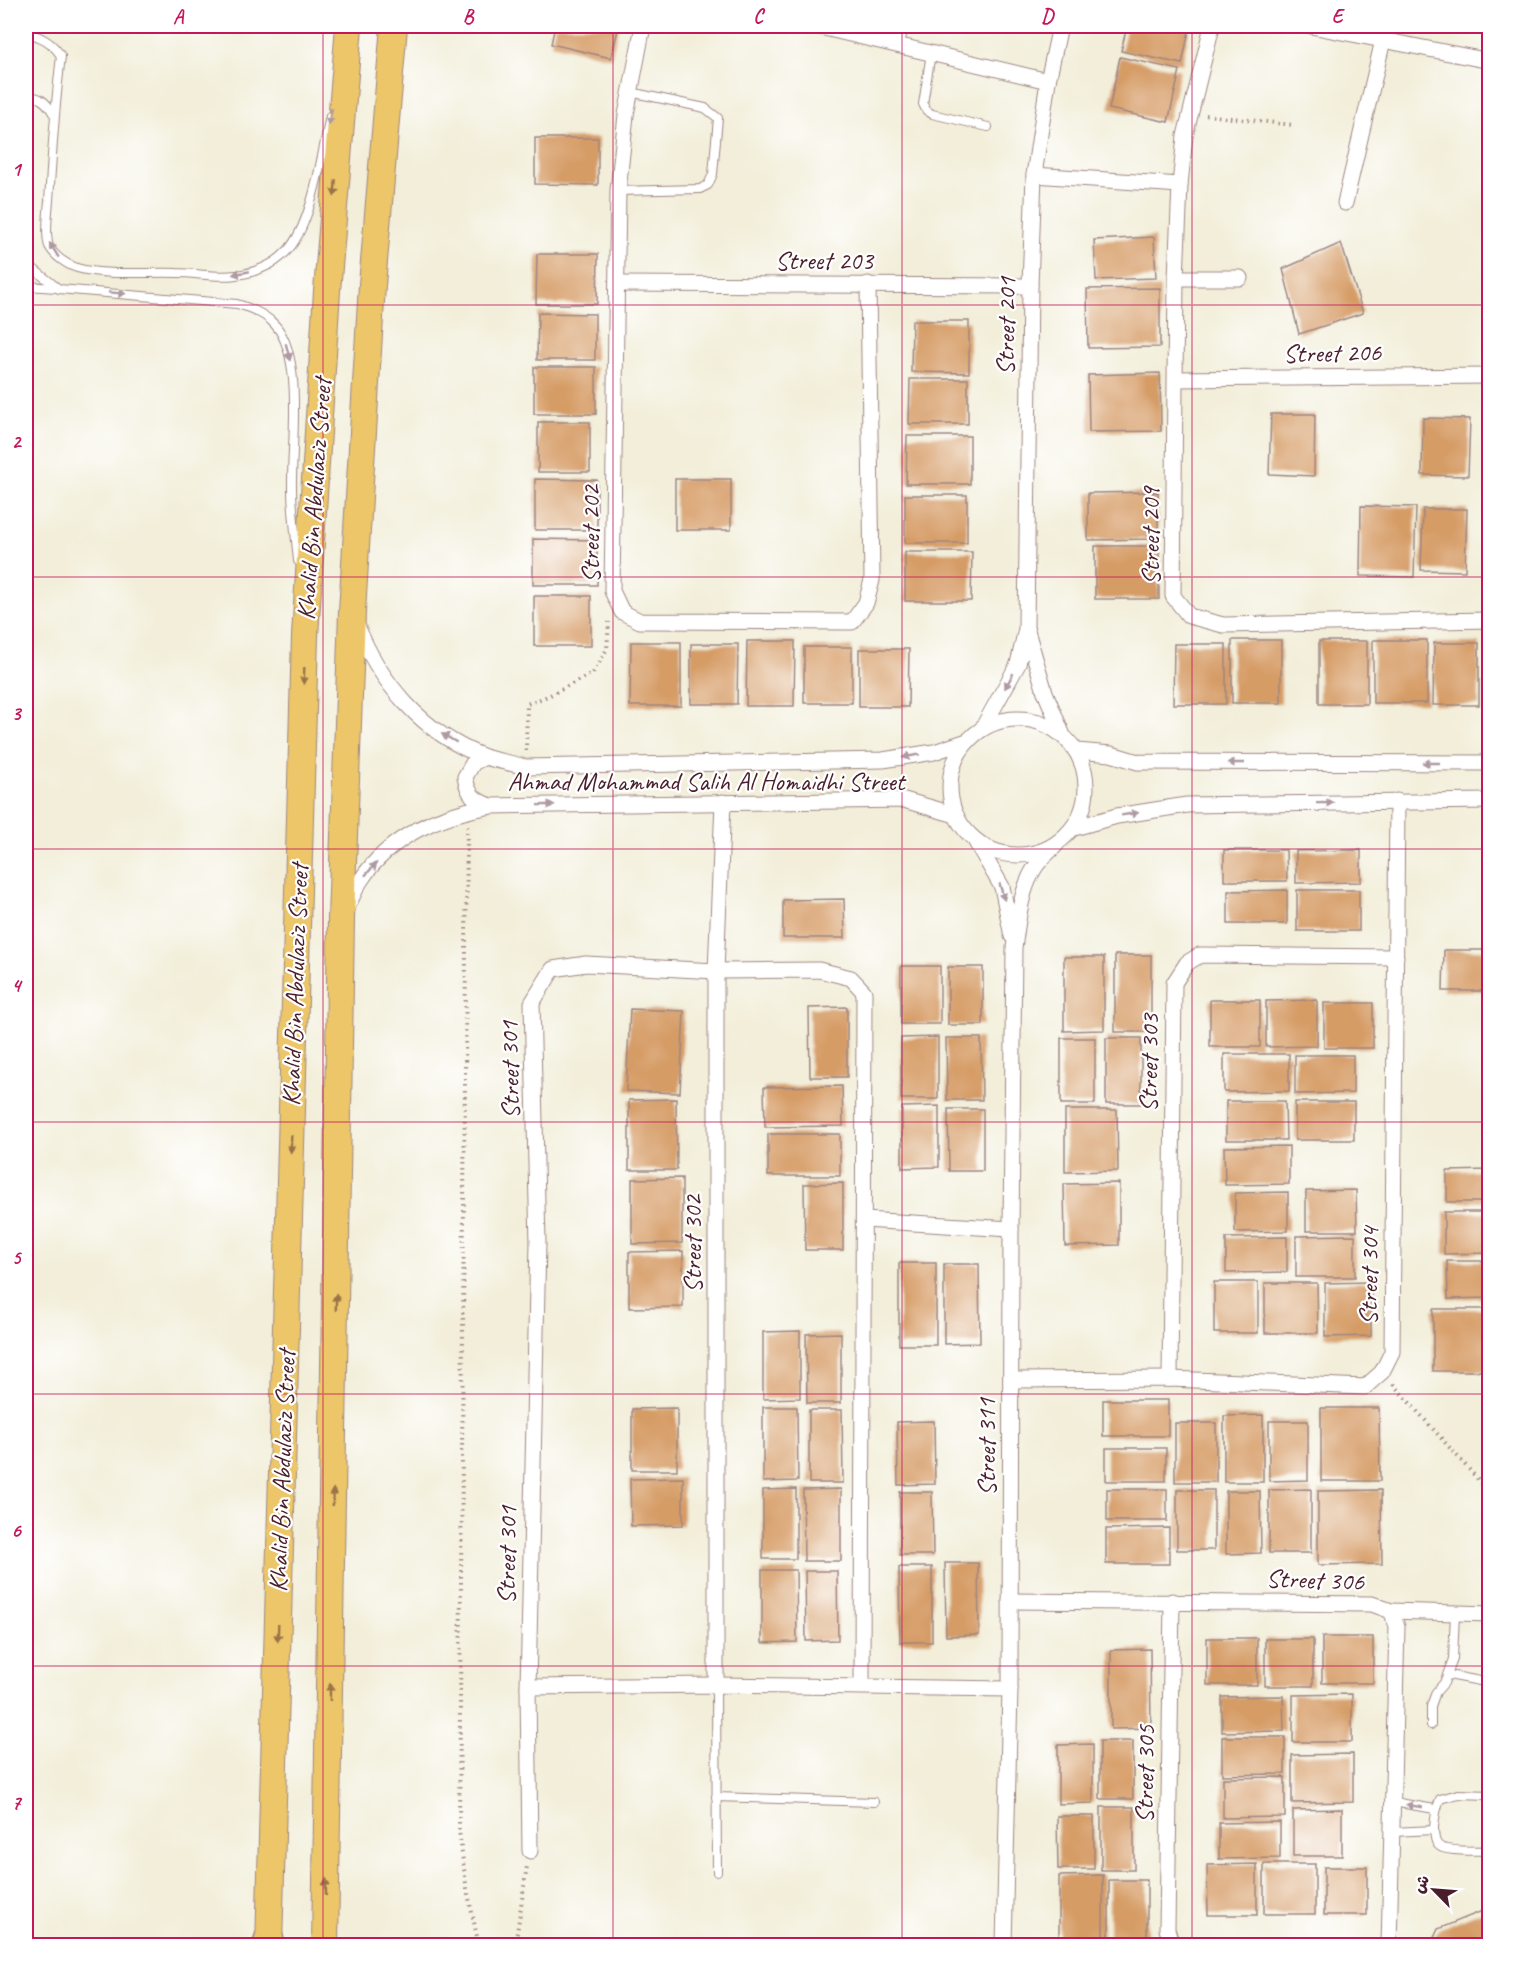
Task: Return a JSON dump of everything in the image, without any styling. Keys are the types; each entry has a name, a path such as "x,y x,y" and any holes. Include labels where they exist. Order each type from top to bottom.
{"main road":[{"name":"Khalid Bin Abdulaziz Street","path":"325,1946 341,919 352,612 372,285 394,26"},
{"name":"Khalid Bin Abdulaziz Street","path":"268,1943 305,636 327,291 348,32"}],"street":[{"name":"Street 202","path":"643,26 626,115 618,191 612,591 622,612 640,621 852,622 866,603 872,580 868,284"},
{"path":"816,26 1048,81"},
{"path":"896,45 901,26"},
{"name":"Street 201","path":"982,729 1018,664 1026,629 1030,286 1034,175 1048,81 1060,26"},
{"name":"Street 209","path":"1212,26 1185,136 1180,184 1176,278 1173,596 1189,616 1223,625 1490,620"},
{"path":"1311,26 1490,61"},
{"path":"1345,203 1383,40"},
{"path":"1034,175 1180,184"},
{"path":"1176,278 1240,278"},
{"name":"Street 203","path":"617,284 1030,286"},
{"name":"Street 206","path":"1176,379 1490,375"},
{"name":"Ahmad Mohammad Salih Al Homaidhi Street","path":"352,612 366,648 387,683 415,714 445,737 485,757 525,767 883,760 934,752 967,741"},
{"name":"Street 201","path":"1026,629 1041,682 1062,733"},
{"path":"1020,718 1044,722 1062,733 1077,751 1087,781 1083,812 1074,828 1056,845 1036,854 1012,856 996,852 975,841 956,815 951,799 951,775 954,761 967,741 982,729 1004,719 1020,718"},
{"path":"1077,751 1111,754 1138,762 1490,763"},
{"name":"Ahmad Mohammad Salih Al Homaidhi Street","path":"485,757 473,763 465,777 468,791 477,802 491,806"},
{"name":"Ahmad Mohammad Salih Al Homaidhi Street","path":"341,919 361,879 391,846 427,823 467,810 491,806 904,800 956,815"},
{"name":"Street 304","path":"1382,1372 1392,1352 1397,801"},
{"path":"1074,828 1117,816 1187,805 1490,801"},
{"name":"Street 302","path":"716,1685 716,971 723,802"},
{"name":"Street 311","path":"975,841 1002,887 1014,948"},
{"name":"Street 311","path":"1004,1946 1010,1689 1014,948 1026,888 1034,869 1056,845"},
{"name":"Street 303","path":"1170,1379 1174,983 1187,963 1200,956 1396,957"},
{"name":"Street 301","path":"530,1851 528,1687 538,1243 532,1003 553,969 586,964 716,971 819,970 851,978 864,992 862,1686"},
{"path":"864,1220 1011,1228"},
{"path":"1011,1380 1170,1379 1365,1387 1382,1372"},
{"name":"Street 306","path":"1010,1601 1372,1604 1391,1611 1397,1626 1389,1946"},
{"name":"Street 305","path":"1172,1602 1167,1929 1172,1946"},
{"path":"1391,1611 1488,1614"},
{"path":"528,1687 716,1685 1010,1689"}],"lane":[{"path":"335,95 348,32"},
{"path":"26,33 37,35 54,45 61,56 53,115 49,245 59,259 75,268 94,271 181,273 215,277 238,275 272,263 286,253 298,236 306,217 332,106"},
{"path":"931,53 923,104 926,110 932,114 988,127"},
{"path":"618,191 700,189 708,185 713,174 718,118 712,112 705,108 630,92"},
{"path":"26,96 34,96 47,102 53,115"},
{"path":"26,263 59,289"},
{"path":"26,286 237,304 251,308 276,326 285,341 293,380 292,490 299,568"},
{"path":"300,580 305,636"},
{"path":"1431,1725 1431,1706 1436,1692 1449,1675 1455,1645 1455,1613"},
{"path":"1449,1675 1490,1683"},
{"path":"716,1685 717,1872"},
{"path":"1490,1795 1450,1795 1440,1799 1435,1809 1434,1830 1438,1846 1446,1849 1490,1851"},
{"path":"716,1797 874,1802"},
{"path":"1393,1802 1435,1809"},
{"path":"1392,1832 1434,1830"}],"path":[{"path":"1190,113 1293,125"},
{"path":"525,767 527,704 593,673 607,649 612,591"},
{"path":"467,810 459,1831 466,1884 479,1946"},
{"path":"1382,1372 1490,1493"},
{"path":"1488,1614 1490,1557"},
{"path":"515,1946 530,1851"}],"building":[{"path":"555,26 619,26 611,58 551,44"},
{"path":"1127,26 1190,26 1182,64 1121,51"},
{"path":"1120,57 1180,70 1168,122 1109,109"},
{"path":"535,138 598,138 598,185 535,184"},
{"path":"1154,237 1156,278 1096,280 1094,240"},
{"path":"1341,243 1363,313 1299,334 1283,269"},
{"path":"537,254 598,254 597,304 536,304"},
{"path":"1160,288 1160,347 1088,348 1087,289"},
{"path":"538,313 595,314 595,360 537,360"},
{"path":"912,321 969,321 969,373 911,372"},
{"path":"534,367 596,367 596,414 534,414"},
{"path":"1160,373 1161,431 1089,432 1088,375"},
{"path":"910,379 968,379 968,424 909,424"},
{"path":"1271,414 1315,414 1314,476 1269,474"},
{"path":"1423,418 1470,419 1468,476 1422,475"},
{"path":"538,422 590,422 590,472 538,472"},
{"path":"907,436 970,436 970,484 906,484"},
{"path":"535,479 597,480 597,530 535,530"},
{"path":"675,479 731,479 731,530 675,530"},
{"path":"1158,492 1158,539 1088,540 1088,493"},
{"path":"905,495 967,495 967,543 905,543"},
{"path":"1361,506 1416,507 1414,577 1360,576"},
{"path":"1423,509 1467,509 1465,571 1421,570"},
{"path":"533,539 597,540 597,585 533,585"},
{"path":"1095,546 1159,546 1159,599 1095,599"},
{"path":"905,552 972,552 971,601 905,601"},
{"path":"534,596 591,596 591,646 534,646"},
{"path":"1232,640 1281,640 1281,703 1232,703"},
{"path":"1373,640 1427,640 1427,703 1373,703"},
{"path":"747,641 795,641 794,706 746,706"},
{"path":"1319,641 1367,641 1367,704 1319,704"},
{"path":"631,642 681,642 681,706 630,706"},
{"path":"1434,643 1479,643 1479,705 1433,705"},
{"path":"691,644 738,644 737,704 691,704"},
{"path":"1174,644 1226,644 1226,704 1173,704"},
{"path":"804,647 852,647 852,703 804,703"},
{"path":"859,649 909,649 908,707 859,707"},
{"path":"1224,850 1286,850 1287,881 1224,881"},
{"path":"1361,850 1361,882 1296,883 1296,851"},
{"path":"1287,890 1287,924 1228,924 1228,891"},
{"path":"1297,890 1359,890 1359,931 1297,931"},
{"path":"844,899 845,938 783,938 783,900"},
{"path":"1444,950 1490,950 1490,991 1443,991"},
{"path":"1115,955 1151,955 1151,1032 1115,1032"},
{"path":"1064,957 1104,957 1104,1030 1064,1031"},
{"path":"901,966 940,966 940,1024 901,1024"},
{"path":"948,967 983,967 983,1025 948,1025"},
{"path":"1210,1000 1260,1000 1260,1047 1210,1047"},
{"path":"1317,1000 1317,1046 1266,1047 1266,1001"},
{"path":"1324,1003 1373,1003 1373,1048 1324,1048"},
{"path":"847,1007 847,1077 810,1077 809,1008"},
{"path":"630,1009 684,1011 680,1093 626,1091"},
{"path":"938,1037 938,1099 901,1099 901,1038"},
{"path":"946,1038 981,1038 982,1100 947,1100"},
{"path":"1061,1038 1095,1038 1095,1104 1061,1104"},
{"path":"1106,1038 1141,1038 1141,1104 1106,1104"},
{"path":"1224,1054 1289,1054 1289,1091 1224,1092"},
{"path":"1295,1055 1353,1055 1353,1093 1295,1094"},
{"path":"842,1086 843,1126 765,1127 764,1087"},
{"path":"676,1099 677,1170 629,1170 629,1100"},
{"path":"1226,1101 1285,1101 1286,1140 1226,1140"},
{"path":"1295,1102 1354,1102 1354,1140 1295,1140"},
{"path":"939,1106 939,1167 902,1168 902,1107"},
{"path":"948,1109 983,1109 983,1171 949,1171"},
{"path":"1065,1110 1117,1110 1118,1171 1065,1172"},
{"path":"768,1134 840,1134 840,1176 768,1176"},
{"path":"1289,1146 1289,1184 1225,1185 1224,1147"},
{"path":"1490,1170 1490,1202 1447,1202 1447,1171"},
{"path":"682,1178 682,1243 632,1244 632,1179"},
{"path":"843,1183 843,1250 805,1250 804,1184"},
{"path":"1119,1183 1119,1245 1065,1246 1064,1184"},
{"path":"1356,1190 1357,1231 1306,1231 1306,1191"},
{"path":"1288,1192 1288,1231 1235,1232 1235,1193"},
{"path":"1444,1212 1490,1212 1490,1253 1444,1254"},
{"path":"1355,1235 1355,1277 1296,1277 1296,1236"},
{"path":"1287,1237 1287,1272 1226,1273 1226,1238"},
{"path":"683,1251 683,1307 629,1308 629,1252"},
{"path":"1447,1261 1490,1261 1490,1298 1448,1299"},
{"path":"899,1263 936,1263 936,1345 899,1345"},
{"path":"944,1264 979,1264 980,1343 944,1344"},
{"path":"1214,1282 1258,1282 1258,1333 1214,1333"},
{"path":"1371,1282 1371,1336 1325,1337 1325,1283"},
{"path":"1265,1283 1317,1283 1318,1333 1265,1333"},
{"path":"1433,1309 1490,1309 1490,1371 1433,1371"},
{"path":"800,1331 800,1398 763,1399 763,1332"},
{"path":"841,1333 841,1403 807,1403 806,1334"},
{"path":"1103,1400 1168,1400 1168,1436 1103,1436"},
{"path":"763,1407 797,1407 798,1481 763,1482"},
{"path":"677,1408 677,1470 632,1470 632,1409"},
{"path":"1321,1408 1379,1408 1380,1481 1321,1481"},
{"path":"809,1410 842,1410 843,1483 809,1483"},
{"path":"1263,1415 1263,1482 1224,1482 1224,1416"},
{"path":"934,1421 935,1484 898,1485 897,1422"},
{"path":"1269,1421 1308,1421 1308,1480 1269,1481"},
{"path":"1175,1423 1216,1423 1216,1482 1175,1482"},
{"path":"1106,1448 1166,1448 1166,1481 1106,1481"},
{"path":"683,1478 683,1525 631,1526 630,1479"},
{"path":"796,1489 796,1559 763,1559 763,1490"},
{"path":"841,1489 841,1561 804,1561 803,1490"},
{"path":"1107,1489 1167,1489 1167,1521 1107,1521"},
{"path":"1311,1489 1311,1553 1269,1553 1269,1490"},
{"path":"1177,1490 1214,1490 1214,1550 1177,1550"},
{"path":"1381,1490 1382,1564 1318,1565 1318,1491"},
{"path":"1226,1491 1260,1491 1261,1553 1226,1554"},
{"path":"900,1492 932,1492 933,1555 900,1555"},
{"path":"1169,1528 1169,1564 1106,1564 1106,1529"},
{"path":"945,1563 978,1563 979,1635 946,1636"},
{"path":"899,1567 932,1567 932,1642 900,1642"},
{"path":"762,1570 796,1570 797,1642 762,1643"},
{"path":"805,1571 837,1571 838,1640 806,1641"},
{"path":"1322,1637 1373,1637 1373,1683 1322,1683"},
{"path":"1207,1638 1257,1638 1257,1685 1207,1685"},
{"path":"1265,1639 1313,1639 1313,1686 1265,1686"},
{"path":"1150,1649 1151,1728 1111,1729 1111,1650"},
{"path":"1352,1694 1352,1742 1293,1742 1293,1695"},
{"path":"1283,1696 1284,1731 1222,1732 1222,1697"},
{"path":"1222,1737 1285,1737 1285,1774 1222,1775"},
{"path":"1100,1741 1133,1741 1133,1799 1100,1799"},
{"path":"1093,1744 1093,1803 1058,1804 1058,1745"},
{"path":"1353,1754 1353,1802 1292,1803 1292,1755"},
{"path":"1285,1777 1285,1817 1223,1818 1223,1778"},
{"path":"1101,1807 1134,1807 1134,1870 1101,1870"},
{"path":"1342,1809 1342,1856 1293,1856 1293,1810"},
{"path":"1057,1816 1094,1816 1094,1869 1058,1869"},
{"path":"1280,1822 1280,1858 1219,1859 1219,1823"},
{"path":"1257,1864 1257,1915 1208,1915 1207,1865"},
{"path":"1264,1864 1315,1864 1315,1914 1264,1914"},
{"path":"1324,1867 1367,1867 1367,1915 1324,1915"},
{"path":"1103,1875 1103,1946 1059,1946 1059,1876"},
{"path":"1109,1880 1147,1880 1147,1946 1109,1946"},
{"path":"1482,1911 1490,1918 1490,1946 1434,1946 1432,1942 1438,1929"}]}
